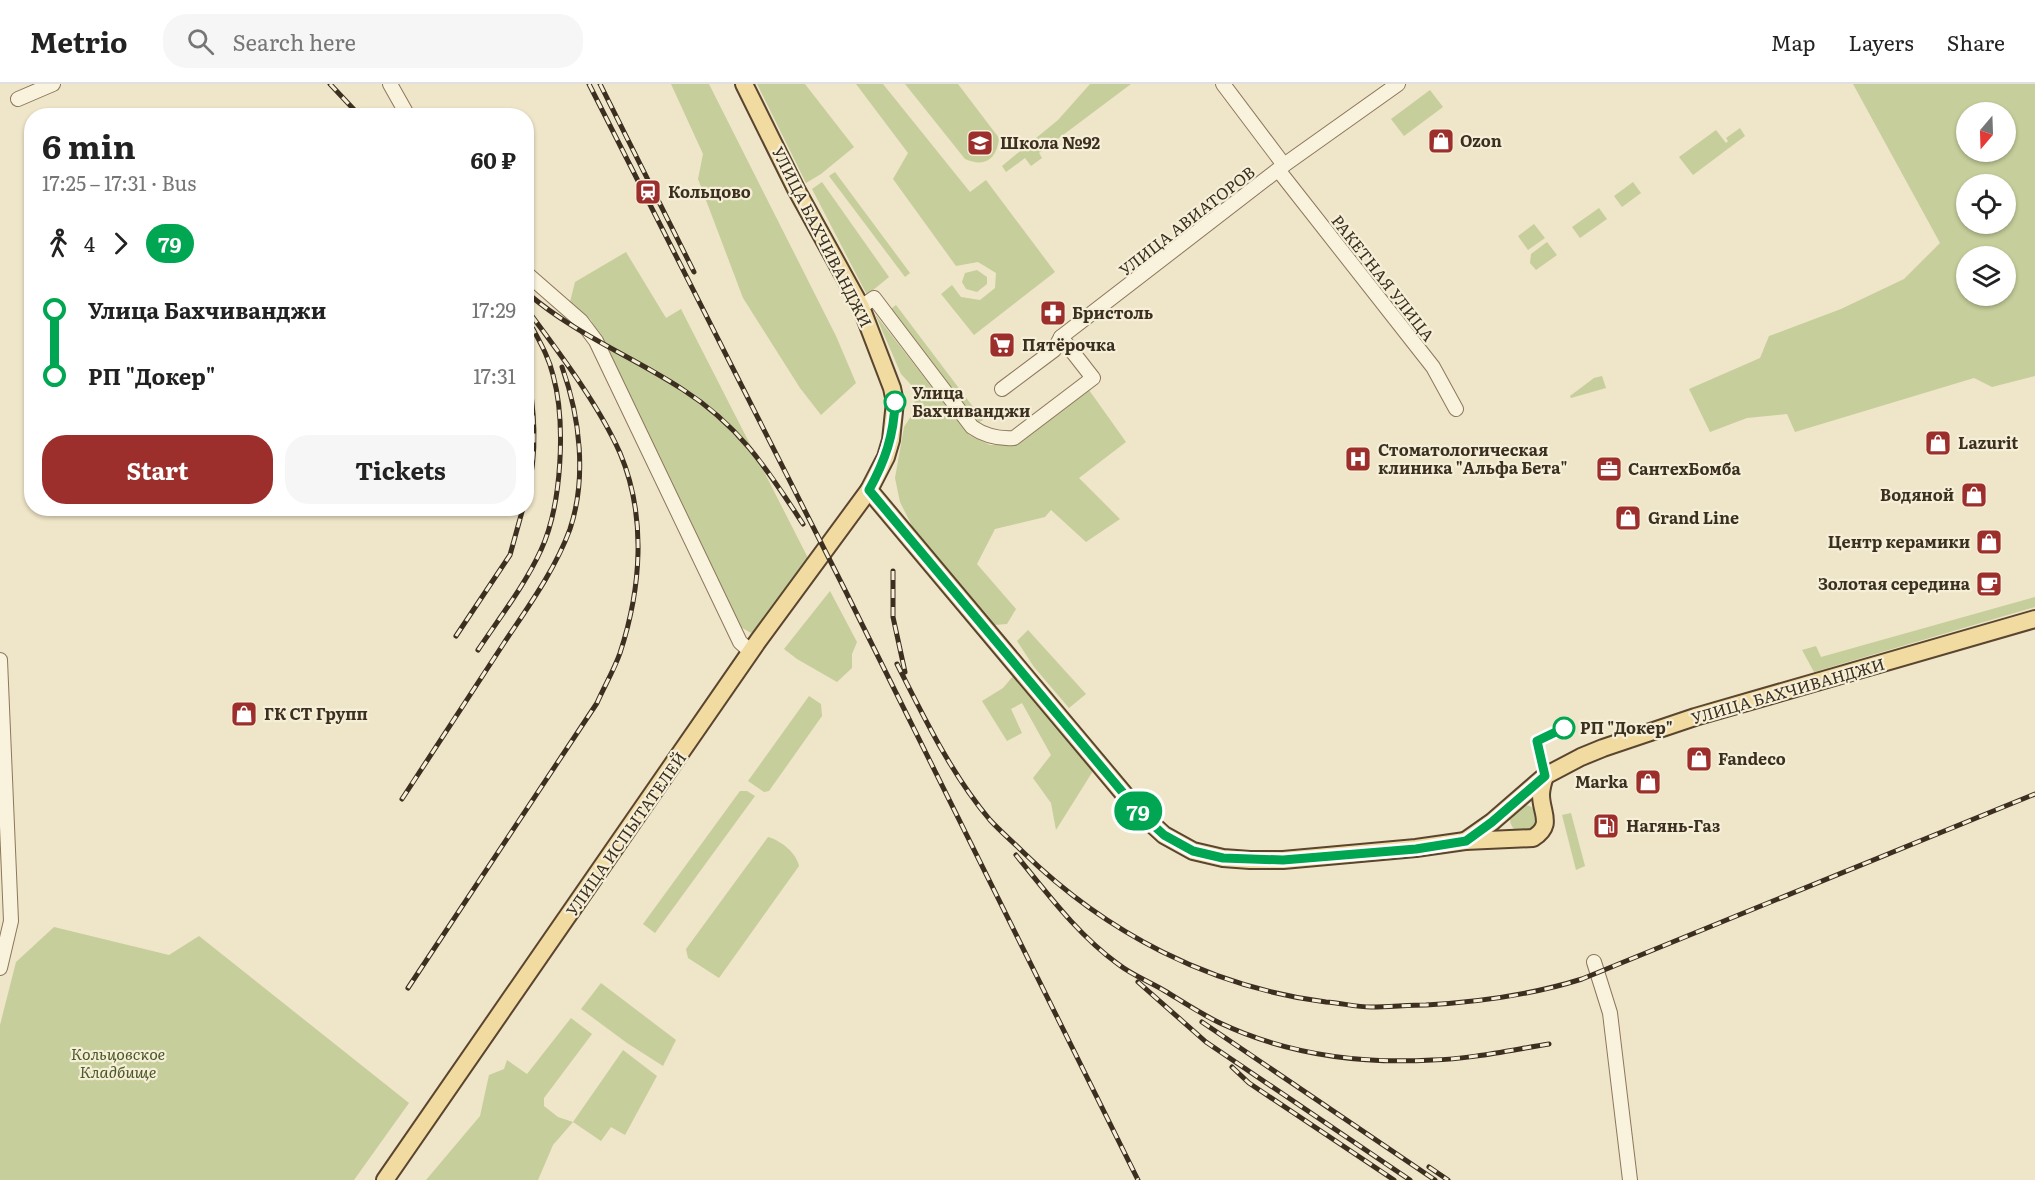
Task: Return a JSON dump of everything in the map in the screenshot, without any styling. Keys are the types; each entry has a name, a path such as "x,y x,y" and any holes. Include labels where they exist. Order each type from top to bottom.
{"main road":[{"name":"УЛИЦА БАХЧИВАНДЖИ","path":"744,84 796,189 861,308 892,388 895,402 891,440 886,457 869,490 1140,813 1164,835 1193,851 1223,858 1251,860 1294,859 1416,849 1466,841 1533,838 1539,834 1545,822 1542,803 1545,776"},
{"name":"УЛИЦА ИСПЫТАТЕЛЕЙ","path":"385,1180 751,652 869,490"},
{"name":"УЛИЦА БАХЧИВАНДЖИ","path":"1466,841 1545,776 1573,760 1603,748 1695,717 2035,619"},
{"path":"1517,839 1511,835 1504,823 1515,803 1528,797 1542,803"}],"street":[{"path":"18,99 53,84"},
{"path":"390,84 404,108"},
{"name":"РАКЕТНАЯ УЛИЦА","path":"1223,84 1282,168 1433,367 1456,409"},
{"name":"УЛИЦА АВИАТОРОВ","path":"1002,389 1054,350 1061,337 1282,168 1398,84"},
{"path":"534,280 581,321 596,341 740,642 751,652"},
{"path":"861,308 874,298 972,427 982,434 1002,439 1014,438 1093,378 1061,337"},
{"path":"0,660 4,840 11,921 0,969"},
{"path":"1594,962 1610,1013 1630,1180"}],"green space":[{"path":"671,84 709,84 836,336 856,383 821,415 800,388 743,298 698,179 703,154"},
{"path":"757,84 805,84 854,147 806,183"},
{"path":"856,84 883,84 970,192 986,180 1055,272 974,335 941,294 952,285 961,297 980,300 995,288 996,273 978,262 956,266 893,179 908,153"},
{"path":"905,84 958,84 999,138 993,156 984,162 972,162 965,159"},
{"path":"1090,84 1131,84 1039,153 1042,158 1031,166 1025,158 1006,172 1002,166 1058,120"},
{"path":"1853,84 2035,84 2035,376 1992,387 1974,378 1795,432 1787,414 1747,418 1710,432 1689,389 1760,358 1769,336 1841,309 1904,279 1940,243"},
{"path":"1430,90 1443,107 1404,136 1391,119"},
{"path":"1740,128 1745,136 1693,175 1679,157 1716,130 1726,143 1728,141 1726,138"},
{"path":"835,172 910,273 905,277 829,176"},
{"path":"822,182 889,277 867,295 812,189"},
{"path":"1633,182 1641,193 1622,207 1614,196"},
{"path":"1599,208 1607,219 1580,238 1572,227"},
{"path":"1534,224 1545,238 1528,250 1518,236"},
{"path":"1547,242 1557,255 1536,270 1530,263 1531,254"},
{"path":"626,252 666,318 681,309 808,558 762,626 751,633 739,626 591,320 570,302 575,282"},
{"path":"977,270 987,277 987,284 977,292 966,289 962,282 965,273"},
{"path":"896,305 983,420 973,426 887,312"},
{"path":"875,314 969,435 990,445 1015,445 1089,390 1126,442 1079,478 1120,519 1086,542 1051,510 1045,517 995,529 977,564 1016,609 1007,624 994,625 914,530 900,502 895,478 904,427 915,410 914,388 901,374"},
{"path":"1602,376 1606,388 1571,398 1570,396 1594,378"},
{"path":"830,591 857,642 852,654 852,668 837,682 784,649"},
{"path":"2035,597 2035,607 1814,672 1802,650 1816,646 1821,657"},
{"path":"1028,630 1086,694 1069,708 1034,667 1017,641"},
{"path":"1014,675 1093,771 1056,830 1051,803 1033,778 1051,755 1022,703 1011,709 1022,733 1007,741 982,701 1003,688"},
{"path":"809,696 821,704 822,716 769,791 764,792 748,781"},
{"path":"740,791 747,791 755,796 655,933 643,924"},
{"path":"1524,805 1534,809 1538,819 1534,829 1524,833 1514,829 1510,819 1514,809"},
{"path":"1571,813 1585,866 1576,870 1562,815"},
{"path":"768,837 788,848 799,866 719,978 688,958 686,949"},
{"name":"Кольцовское Кладбище","path":"54,927 169,955 199,936 409,1103 354,1180 0,1180 0,1025 16,962"},
{"path":"601,983 676,1040 663,1066 581,1009"},
{"path":"571,1018 592,1034 544,1098 544,1106 558,1117 573,1122 553,1145 538,1180 426,1180 480,1116 489,1075 504,1069 507,1060 527,1074"},
{"path":"623,1050 657,1076 625,1135 611,1127 601,1141 573,1122"}],"railway":[{"path":"330,84 352,108"},
{"path":"589,84 845,590 1138,1180"},
{"path":"600,84 694,272"},
{"path":"534,298 583,332 682,389 720,418 751,450 803,524"},
{"path":"408,988 597,703 620,653 633,604 638,553 634,502 629,477 620,453 601,416 534,319"},
{"path":"478,650 535,563 554,510 560,463 560,416 551,369 545,351 534,331"},
{"path":"402,799 540,588 557,559 570,529 578,489 579,448 573,406 562,367"},
{"path":"534,430 534,446"},
{"path":"456,636 510,555 521,516"},
{"path":"893,571 893,617 905,672"},
{"path":"897,664 939,745 976,802 994,824 1023,852 1089,908 1162,952 1241,984 1283,995 1360,1006 1426,1005 1485,1000 1582,979 2035,794"},
{"path":"1016,855 1051,899 1103,953 1129,972 1206,1016 1245,1034 1324,1055 1405,1061 1461,1058 1549,1044"},
{"path":"1138,982 1206,1042 1410,1180"},
{"path":"1202,1022 1435,1180"},
{"path":"1232,1067 1249,1083 1394,1180"},
{"path":"1429,1167 1448,1180"}],"bus line":[{"name":"79","path":"895,402 894,423 886,457 869,490 1140,813 1164,835 1193,851 1223,858 1283,860 1416,849 1466,841 1492,822 1545,776 1537,741 1564,728"}],"place":[{"name":"Ozon","path":"1441,141"},
{"name":"Школа №92","path":"980,143"},
{"name":"Кольцово","path":"648,192"},
{"name":"Бристоль","path":"1053,313"},
{"name":"Пятёрочка","path":"1002,345"},
{"name":"Улица Бахчиванджи","path":"895,402"},
{"name":"Lazurit","path":"1938,443"},
{"name":"Стоматологическая клиника \"Альфа Бета\"","path":"1358,459"},
{"name":"СантехБомба","path":"1609,469"},
{"name":"Водяной","path":"1974,495"},
{"name":"Grand Line","path":"1628,518"},
{"name":"Центр керамики","path":"1989,542"},
{"name":"Золотая середина","path":"1989,584"},
{"name":"ГК СТ Групп","path":"244,714"},
{"name":"РП \"Докер\"","path":"1564,728"},
{"name":"Fandeco","path":"1699,759"},
{"name":"Marka","path":"1648,782"},
{"name":"Нагянь-Газ","path":"1606,826"}]}
